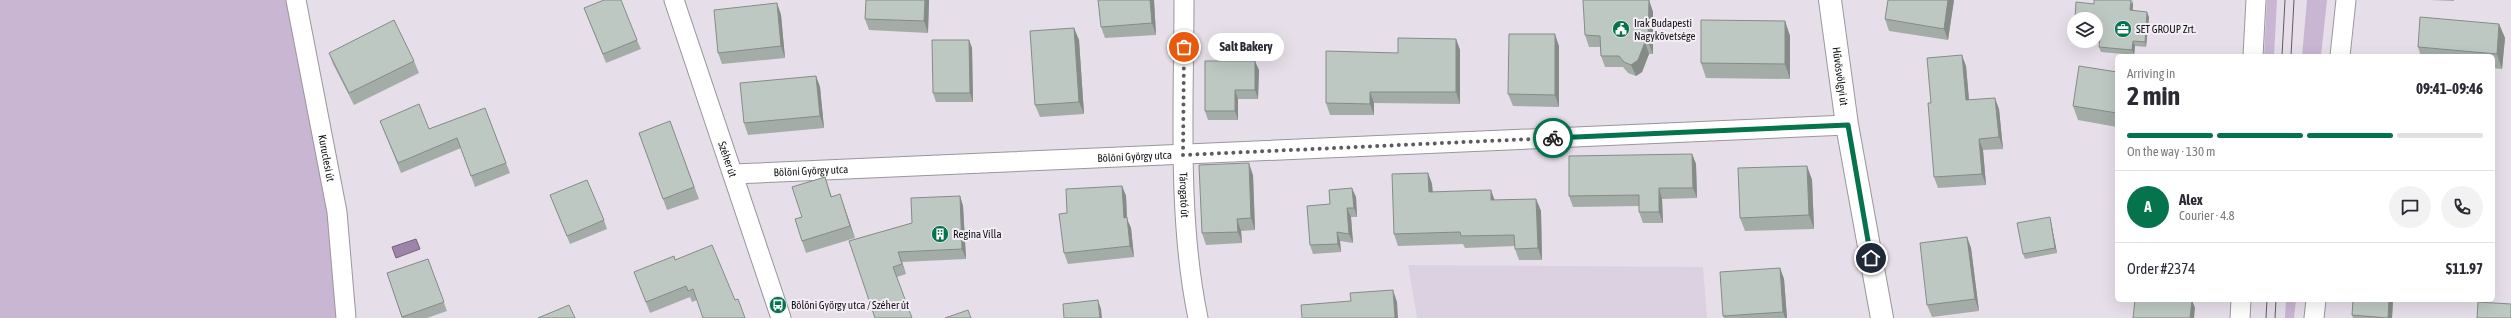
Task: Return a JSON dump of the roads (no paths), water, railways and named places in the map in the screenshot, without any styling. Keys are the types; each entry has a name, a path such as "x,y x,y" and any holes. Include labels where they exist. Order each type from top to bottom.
{"main road":[{"name":"Hűvösvölgyi út","path":"1830,0 1848,125 1882,318"}],"street":[{"name":"Kuruclesi út","path":"296,0 338,212 346,318"},
{"name":"Széher út","path":"674,0 781,318"},
{"name":"Tárogató út","path":"1184,0 1183,155 1191,284 1198,318"},
{"path":"2253,54 2256,0"},
{"path":"2340,54 2346,0"},
{"name":"Bölöni György utca","path":"733,174 1848,125"},
{"path":"2240,318 2241,302"},
{"path":"2314,318 2316,302"}],"tram line":[{"path":"2282,54 2285,0"},
{"path":"2291,54 2294,0"},
{"path":"2266,318 2267,302"},
{"path":"2275,318 2276,302"}],"place":[{"name":"Irak Budapesti Nagykövetsége","path":"1621,29"},
{"name":"SET GROUP Zrt.","path":"2123,29"},
{"name":"Salt Bakery","path":"1184,47"},
{"name":"Regina Villa","path":"940,234"},
{"name":"Bölöni György utca / Széher út","path":"778,305"}]}
